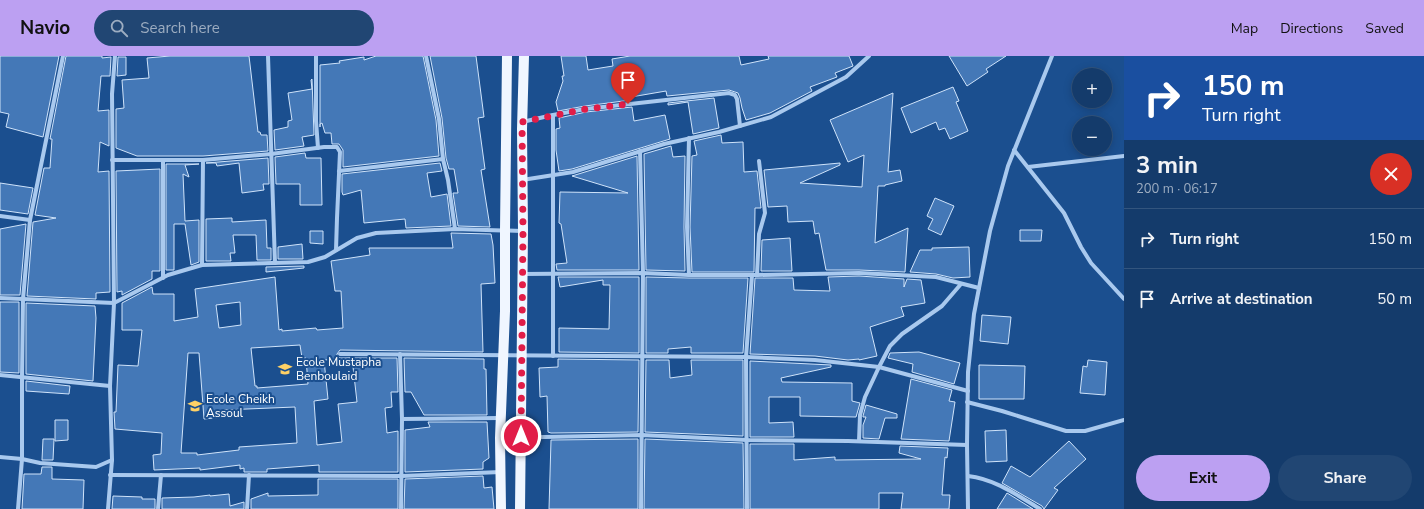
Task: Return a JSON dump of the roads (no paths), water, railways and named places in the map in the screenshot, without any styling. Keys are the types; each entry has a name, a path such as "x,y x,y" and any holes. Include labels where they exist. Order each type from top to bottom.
{"main road":[{"path":"501,509 500,438 505,311 508,56"},
{"path":"520,509 523,231 522,122 524,56"}],"street":[{"path":"18,509 22,459 23,299 30,220 63,56"},
{"path":"108,509 112,460 110,386 114,303 112,94 115,56"},
{"path":"268,56 275,263"},
{"path":"316,56 316,121 318,148"},
{"path":"426,56 439,119 443,159 448,180 455,229"},
{"path":"522,180 573,172 640,151 719,132 771,117 846,77 869,56"},
{"path":"968,509 967,402 968,372 974,314 990,231 1008,166 1052,56"},
{"path":"522,122 586,109 729,93 735,95 737,99 740,126"},
{"path":"553,116 553,356"},
{"path":"689,138 687,227 689,275"},
{"path":"112,160 202,160 337,147 340,152 336,250"},
{"path":"1014,150 1064,213 1091,263 1124,299"},
{"path":"640,151 643,272 641,509"},
{"path":"1028,167 1124,156"},
{"path":"339,171 443,159"},
{"path":"162,278 163,160"},
{"path":"202,160 202,265"},
{"path":"747,509 746,357 759,234 765,213 759,161"},
{"path":"0,216 30,220"},
{"path":"0,298 114,303 168,275 202,265 308,262 325,257 356,238 376,233 455,229 523,231"},
{"path":"522,274 643,272 689,275 754,275 859,273 936,277 979,288"},
{"path":"859,441 860,415 865,397 890,346 902,334 942,306 962,284"},
{"path":"1118,292 1124,290"},
{"path":"340,354 746,357 815,360 879,367 968,391"},
{"path":"400,354 402,419 401,509"},
{"path":"0,375 110,386"},
{"path":"967,402 1002,411 1066,431 1085,431 1124,420"},
{"path":"402,419 501,418"},
{"path":"500,438 521,436 642,435 747,440 859,441 967,445"},
{"path":"0,457 22,459 40,463 96,467 112,460"},
{"path":"110,475 402,476 501,472"},
{"path":"158,509 161,475"},
{"path":"247,509 249,475"},
{"path":"968,476 981,477 996,483 1040,509"}],"place":[{"name":"Ecole Mustapha Benboulaid","path":"285,369"},
{"name":"Ecole Cheikh Assoul","path":"195,406"}]}
